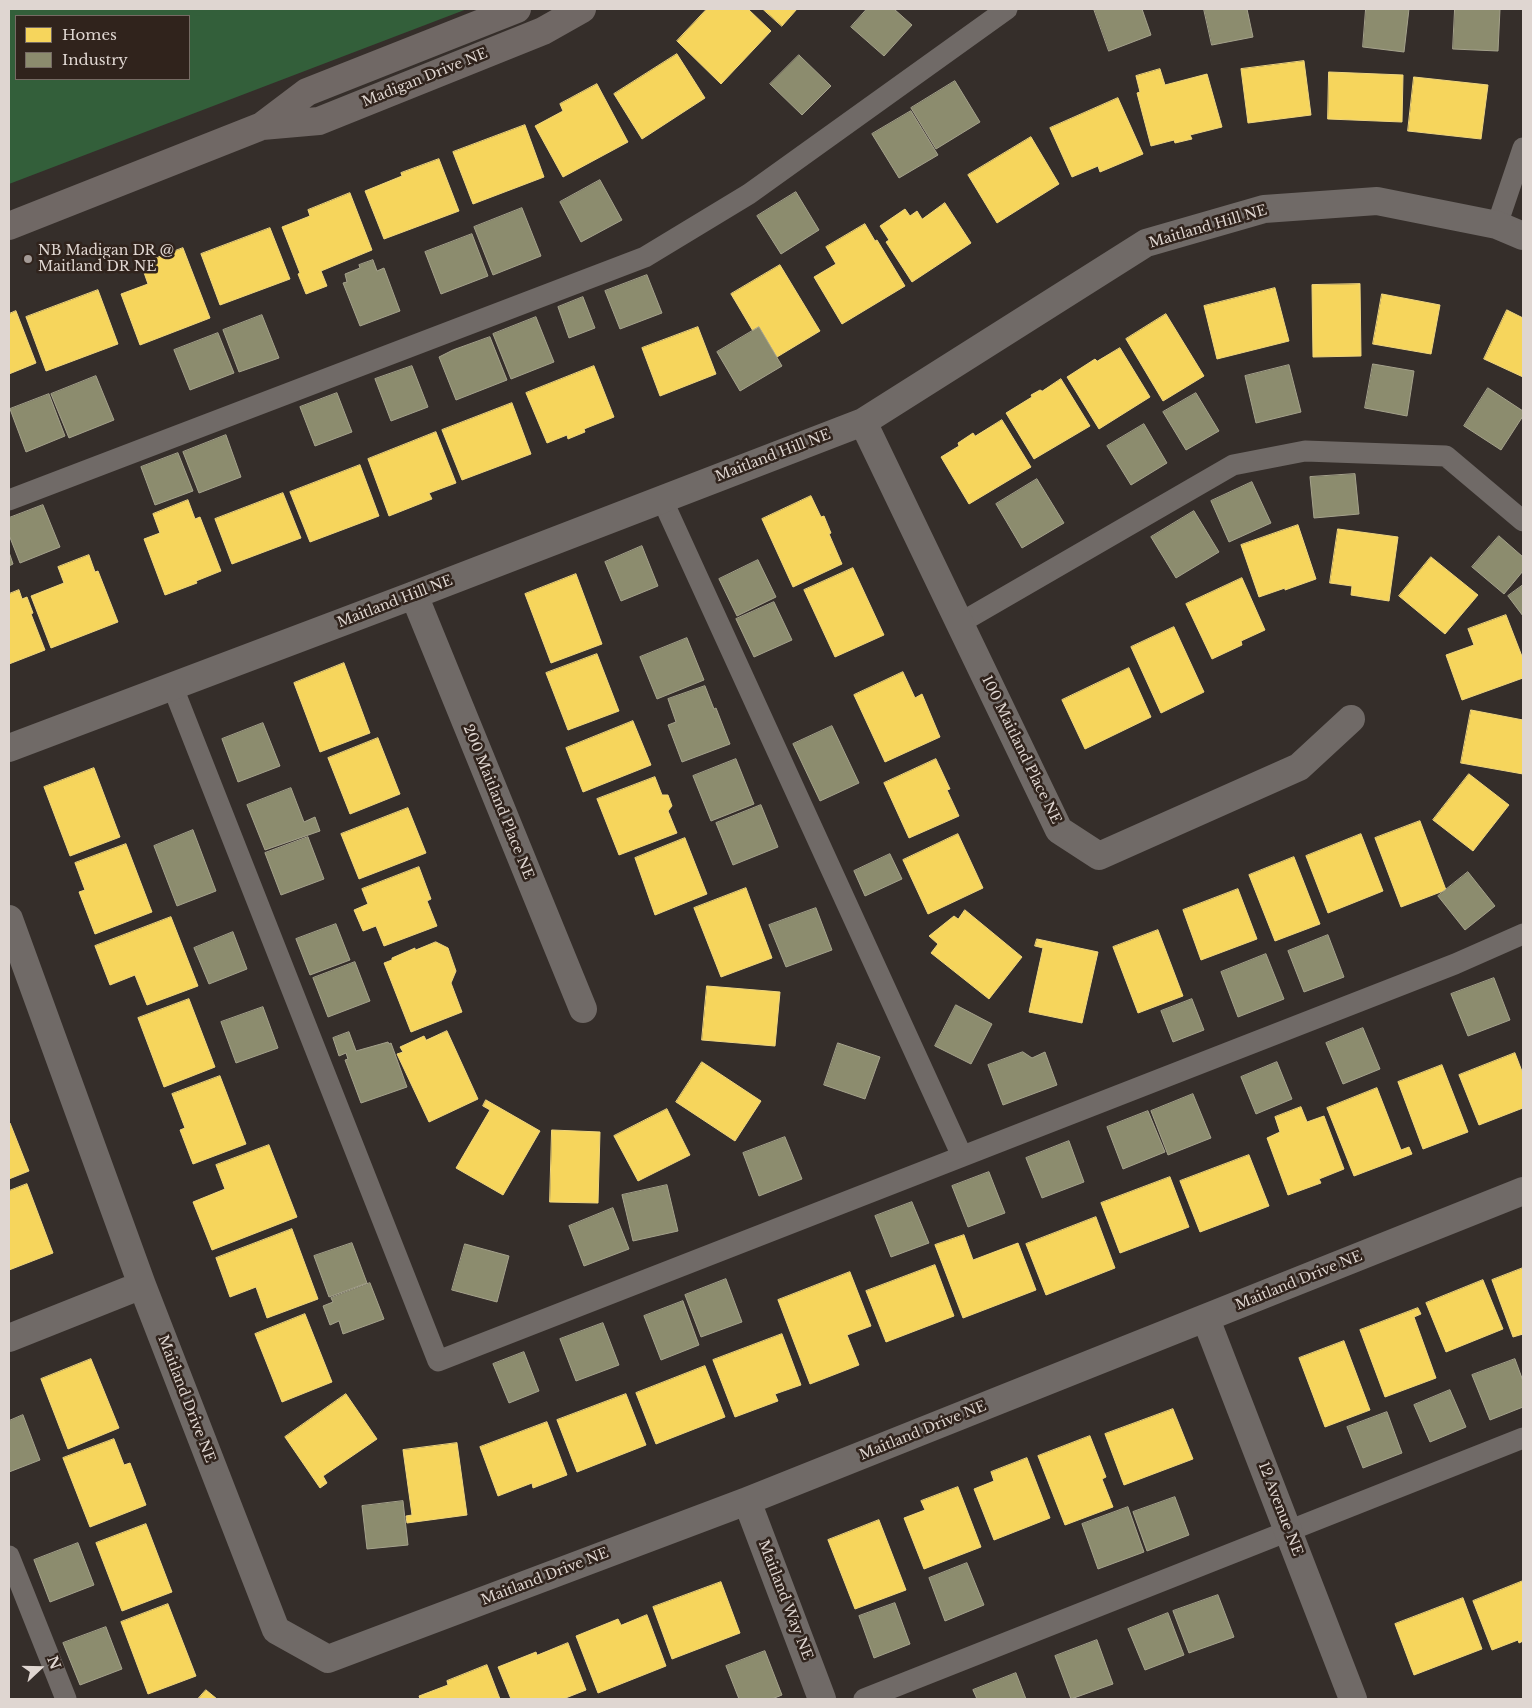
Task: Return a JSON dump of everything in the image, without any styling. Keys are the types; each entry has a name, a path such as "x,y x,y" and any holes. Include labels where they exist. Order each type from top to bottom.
{"street":[{"name":"Madigan Drive NE","path":"9,226 262,126 307,92 517,9"},
{"name":"Madigan Drive NE","path":"262,126 319,121 543,31 582,9"},
{"name":"Maitland Hill NE","path":"9,748 863,422 1146,243 1264,209 1376,201 1497,225 1523,236"},
{"name":"100 Maitland Place NE","path":"863,422 1059,830 1099,856 1299,767 1351,719"},
{"name":"200 Maitland Place NE","path":"414,595 583,1009"},
{"name":"Maitland Drive NE","path":"9,919 142,1285 276,1630 328,1659 748,1501 1523,1192"},
{"path":"9,1338 142,1285"},
{"name":"12 Avenue NE","path":"1206,1319 1353,1699"},
{"name":"Maitland Way NE","path":"748,1501 822,1699"}],"lane":[{"path":"9,500 645,257 749,194 1007,9"},
{"path":"1497,225 1523,148"},
{"path":"960,624 1233,465 1305,451 1446,456 1523,521"},
{"path":"662,499 962,1156"},
{"path":"172,685 438,1361 1455,964 1523,934"},
{"path":"864,1699 1523,1438"},
{"path":"9,1556 66,1699"}],"green space":[{"path":"9,9 467,9 9,184"}],"building: Homes":[{"path":"707,9 748,9 771,31 721,84 677,41"},
{"path":"763,9 797,9 782,26"},
{"path":"677,54 705,98 642,139 614,94"},
{"path":"1304,61 1311,115 1248,123 1241,69"},
{"path":"1160,69 1165,85 1207,74 1222,127 1190,135 1192,139 1175,143 1174,140 1151,146 1137,93 1140,92 1136,76"},
{"path":"1329,72 1403,75 1402,122 1328,119"},
{"path":"1414,77 1488,85 1481,139 1408,131"},
{"path":"597,84 628,142 563,177 535,126 563,111 560,104"},
{"path":"1118,98 1143,154 1100,172 1098,166 1072,177 1050,128"},
{"path":"525,125 544,177 473,204 453,152"},
{"path":"1031,137 1059,184 997,223 968,175"},
{"path":"439,159 459,211 384,239 365,191 402,176 401,173"},
{"path":"350,193 372,250 321,271 327,286 306,294 282,227 310,216 308,210"},
{"path":"945,203 971,243 912,282 886,242 889,240 880,226 905,209 910,216 917,211 922,219"},
{"path":"865,224 905,286 842,324 814,277 836,264 826,247"},
{"path":"270,228 290,279 220,305 201,254"},
{"path":"183,248 210,318 140,345 121,294 148,284 141,264"},
{"path":"780,265 820,331 777,357 759,327 753,331 731,294"},
{"path":"1360,284 1361,356 1313,357 1312,285"},
{"path":"1275,288 1289,341 1217,359 1204,306"},
{"path":"98,290 118,344 46,371 26,317"},
{"path":"1382,294 1440,305 1431,354 1373,344"},
{"path":"1507,310 1523,318 1523,377 1484,359"},
{"path":"16,311 36,363 9,374 9,314"},
{"path":"1166,314 1204,376 1163,401 1126,339"},
{"path":"698,327 716,374 660,396 642,348"},
{"path":"1120,348 1150,397 1099,429 1067,377 1095,359 1097,361"},
{"path":"594,366 614,417 584,429 585,432 568,439 567,435 547,443 526,393"},
{"path":"1061,379 1090,426 1034,459 1006,413 1032,397 1031,395 1040,390 1042,391"},
{"path":"512,403 531,454 462,480 442,430"},
{"path":"1002,420 1031,467 969,504 941,457 959,446 958,443 973,433 975,436"},
{"path":"436,432 456,483 429,493 432,499 389,516 368,459"},
{"path":"360,465 379,516 310,542 290,492"},
{"path":"283,493 301,538 232,564 215,519"},
{"path":"811,496 821,517 824,516 831,533 829,534 842,564 793,587 762,519"},
{"path":"188,500 195,519 200,517 221,571 196,581 197,583 165,595 144,539 160,533 153,514"},
{"path":"1298,525 1316,579 1259,597 1241,545"},
{"path":"1338,529 1398,537 1389,601 1351,595 1352,586 1330,583"},
{"path":"89,555 95,572 98,571 118,622 51,648 31,596 64,583 58,567"},
{"path":"1431,557 1478,595 1445,634 1399,596"},
{"path":"853,568 884,635 835,657 804,590"},
{"path":"576,574 602,644 551,663 525,594"},
{"path":"1242,578 1265,630 1241,641 1242,645 1212,659 1186,604"},
{"path":"19,590 22,599 27,597 33,613 31,614 45,650 9,664 9,594"},
{"path":"1506,615 1523,659 1523,678 1462,700 1446,655 1474,645 1468,629"},
{"path":"1174,627 1204,692 1161,713 1131,647"},
{"path":"597,654 619,711 568,730 546,673"},
{"path":"344,663 370,733 320,752 294,683"},
{"path":"1129,668 1151,717 1085,749 1062,700"},
{"path":"903,672 915,698 922,694 940,737 885,762 854,695"},
{"path":"1471,710 1523,720 1523,774 1461,763"},
{"path":"633,721 651,765 583,792 566,748"},
{"path":"378,738 400,794 350,814 328,758"},
{"path":"936,759 950,789 947,790 959,816 909,838 884,783"},
{"path":"94,768 120,837 70,856 44,787"},
{"path":"1469,774 1509,805 1473,851 1433,820"},
{"path":"655,777 662,795 668,795 672,806 668,811 677,833 619,855 597,799"},
{"path":"408,808 426,853 359,879 341,834"},
{"path":"1420,821 1446,890 1401,907 1375,838"},
{"path":"958,834 983,888 928,914 903,860"},
{"path":"1361,834 1383,891 1328,913 1306,856"},
{"path":"685,838 707,894 655,915 635,858"},
{"path":"126,844 152,912 95,934 79,892 85,890 75,863"},
{"path":"1294,857 1320,924 1275,941 1249,875"},
{"path":"419,867 431,899 427,901 437,926 384,946 376,926 363,931 354,910 368,904 362,889"},
{"path":"746,888 772,958 721,977 694,908"},
{"path":"1238,889 1257,939 1201,960 1183,910"},
{"path":"965,910 1022,957 989,999 931,953 938,944 929,936 954,916 958,919"},
{"path":"171,917 198,986 147,1005 135,975 110,985 95,946"},
{"path":"1158,930 1183,996 1138,1013 1113,947"},
{"path":"1037,939 1098,952 1082,1023 1029,1012 1043,948 1035,946"},
{"path":"436,942 448,948 456,971 451,983 462,1012 411,1032 384,963 415,948 415,950"},
{"path":"707,986 780,992 775,1046 702,1040"},
{"path":"189,999 215,1067 164,1087 138,1018"},
{"path":"447,1031 478,1099 429,1122 397,1054 403,1052 400,1047 424,1036 426,1040"},
{"path":"1515,1053 1523,1074 1523,1108 1479,1125 1459,1075"},
{"path":"702,1062 761,1101 735,1141 676,1102"},
{"path":"1442,1065 1468,1132 1423,1149 1398,1082"},
{"path":"220,1076 246,1144 193,1164 180,1130 185,1128 172,1094"},
{"path":"1377,1088 1401,1150 1409,1147 1412,1154 1354,1176 1327,1108"},
{"path":"486,1100 540,1131 503,1195 456,1168 490,1110 483,1106"},
{"path":"1301,1107 1307,1122 1324,1116 1344,1169 1319,1179 1321,1183 1288,1195 1267,1138 1280,1132 1275,1117"},
{"path":"667,1109 690,1155 638,1181 614,1136"},
{"path":"9,1123 29,1171 9,1179"},
{"path":"552,1130 600,1132 598,1203 550,1202"},
{"path":"269,1145 297,1217 212,1250 193,1202 225,1189 216,1165"},
{"path":"1249,1155 1269,1206 1200,1232 1180,1181"},
{"path":"1170,1177 1189,1227 1120,1253 1101,1203"},
{"path":"27,1184 53,1253 9,1270 9,1191"},
{"path":"1096,1217 1115,1268 1046,1295 1026,1244"},
{"path":"292,1229 318,1299 267,1318 256,1287 230,1297 216,1258"},
{"path":"964,1235 973,1260 1018,1243 1036,1290 963,1318 935,1245"},
{"path":"935,1265 954,1316 886,1342 866,1291"},
{"path":"1523,1268 1523,1334 1513,1337 1492,1280"},
{"path":"850,1272 871,1326 847,1335 859,1365 810,1384 778,1300"},
{"path":"1483,1280 1503,1329 1446,1352 1426,1303"},
{"path":"1418,1308 1421,1314 1414,1317 1436,1378 1385,1397 1360,1330"},
{"path":"305,1314 332,1382 282,1402 255,1334"},
{"path":"782,1334 801,1385 775,1394 778,1401 735,1417 713,1360"},
{"path":"1344,1341 1370,1410 1325,1427 1299,1358"},
{"path":"91,1359 119,1428 68,1449 41,1379"},
{"path":"705,1366 725,1417 656,1444 636,1393"},
{"path":"346,1394 377,1439 323,1476 327,1483 320,1488 285,1437"},
{"path":"626,1394 646,1445 577,1472 557,1420"},
{"path":"1173,1409 1193,1459 1124,1485 1105,1434"},
{"path":"547,1422 567,1475 533,1488 532,1483 498,1496 480,1447"},
{"path":"1090,1436 1106,1477 1102,1479 1113,1507 1065,1525 1038,1456"},
{"path":"114,1439 124,1465 130,1463 146,1505 90,1527 63,1458"},
{"path":"457,1443 467,1515 407,1523 406,1516 412,1515 403,1450"},
{"path":"1027,1458 1050,1518 994,1540 974,1489 994,1481 991,1472"},
{"path":"958,1487 981,1547 924,1569 904,1518 925,1510 921,1501"},
{"path":"879,1520 906,1590 855,1609 828,1540"},
{"path":"146,1524 172,1592 122,1611 96,1543"},
{"path":"1523,1581 1523,1641 1519,1643 1518,1640 1492,1650 1473,1601"},
{"path":"721,1582 740,1633 672,1659 653,1607"},
{"path":"1463,1598 1482,1649 1414,1675 1395,1624"},
{"path":"168,1604 196,1676 148,1694 121,1622"},
{"path":"647,1615 666,1666 598,1693 576,1636 618,1619 621,1625"},
{"path":"568,1643 586,1690 563,1699 511,1699 498,1667 536,1652 537,1655"},
{"path":"487,1665 500,1699 420,1699 419,1696 448,1685 447,1681"},
{"path":"206,1690 217,1699 198,1699"}],"building: Industry":[{"path":"867,9 894,9 912,25 884,56 851,27"},
{"path":"1094,9 1142,9 1151,35 1109,51"},
{"path":"1204,9 1247,9 1253,37 1212,45"},
{"path":"1366,9 1409,9 1404,52 1363,47"},
{"path":"1455,9 1500,9 1498,51 1453,49"},
{"path":"799,55 831,86 802,115 770,84"},
{"path":"955,81 980,122 936,149 911,108"},
{"path":"911,111 938,155 899,178 872,134"},
{"path":"600,180 622,220 581,242 560,202"},
{"path":"796,192 819,230 781,254 757,216"},
{"path":"522,208 541,256 493,275 474,227"},
{"path":"472,234 488,276 441,294 425,252"},
{"path":"373,260 377,271 384,268 400,311 360,326 343,283 347,282 345,274 360,268 359,265"},
{"path":"647,275 662,313 620,329 605,291"},
{"path":"583,297 595,328 569,338 558,307"},
{"path":"262,315 279,358 239,372 223,330"},
{"path":"536,317 554,362 511,379 493,334"},
{"path":"759,327 782,366 740,391 717,352"},
{"path":"218,333 234,373 190,390 174,350"},
{"path":"490,337 507,380 456,400 439,357"},
{"path":"1373,364 1414,371 1407,416 1365,408"},
{"path":"1289,365 1301,412 1256,423 1245,376"},
{"path":"412,366 428,407 391,421 375,379"},
{"path":"96,376 114,420 69,438 51,394"},
{"path":"1488,388 1523,411 1523,416 1501,450 1464,426"},
{"path":"337,393 352,432 315,446 300,407"},
{"path":"1196,393 1219,431 1186,450 1163,412"},
{"path":"49,394 65,436 26,452 10,409"},
{"path":"1144,424 1167,463 1131,485 1107,446"},
{"path":"226,435 241,477 199,493 183,452"},
{"path":"178,453 193,491 155,505 141,467"},
{"path":"1355,474 1359,514 1314,518 1310,477"},
{"path":"1037,479 1064,523 1022,548 996,504"},
{"path":"1252,482 1271,523 1229,542 1211,501"},
{"path":"43,505 60,547 20,563 9,535 9,518"},
{"path":"1194,511 1219,552 1176,578 1151,537"},
{"path":"1499,536 1523,557 1523,571 1504,594 1472,567"},
{"path":"642,546 658,586 621,601 605,562"},
{"path":"9,552 13,564 9,566"},
{"path":"758,560 776,597 737,616 719,579"},
{"path":"1523,585 1523,616 1508,596"},
{"path":"774,602 792,640 754,657 736,619"},
{"path":"687,638 704,680 657,699 640,657"},
{"path":"705,686 730,744 682,762 668,725 676,722 668,699"},
{"path":"263,723 280,766 238,782 222,739"},
{"path":"832,726 859,783 820,801 793,744"},
{"path":"736,759 754,804 711,821 693,776"},
{"path":"291,788 304,822 315,817 320,831 265,850 247,805"},
{"path":"761,805 778,847 733,865 716,823"},
{"path":"193,830 216,891 177,906 154,846"},
{"path":"308,837 324,879 281,895 265,853"},
{"path":"890,854 902,879 865,896 854,871"},
{"path":"1468,872 1495,906 1465,930 1438,896"},
{"path":"816,908 832,950 786,967 769,925"},
{"path":"336,924 350,960 310,975 296,939"},
{"path":"233,932 247,969 209,984 194,948"},
{"path":"1328,935 1344,977 1304,992 1288,951"},
{"path":"1266,954 1284,999 1238,1017 1221,972"},
{"path":"355,962 370,1001 328,1017 313,978"},
{"path":"1494,978 1510,1020 1468,1036 1451,994"},
{"path":"1192,999 1204,1030 1173,1042 1161,1011"},
{"path":"956,1005 992,1024 971,1064 935,1046"},
{"path":"263,1007 278,1048 236,1063 221,1022"},
{"path":"1363,1028 1380,1069 1343,1084 1326,1043"},
{"path":"349,1032 356,1051 388,1042 389,1044 391,1043 407,1087 361,1103 345,1060 348,1059 346,1053 339,1056 333,1038"},
{"path":"838,1043 880,1057 865,1099 824,1085"},
{"path":"1023,1052 1032,1058 1045,1052 1057,1085 1003,1105 988,1065"},
{"path":"1277,1062 1292,1099 1256,1114 1241,1077"},
{"path":"1193,1094 1211,1138 1168,1155 1151,1111"},
{"path":"1148,1111 1165,1152 1123,1169 1107,1127"},
{"path":"785,1137 802,1179 759,1196 743,1153"},
{"path":"1069,1141 1084,1182 1042,1198 1026,1158"},
{"path":"989,1172 1005,1213 968,1227 952,1186"},
{"path":"667,1185 678,1231 633,1241 622,1195"},
{"path":"912,1202 929,1243 891,1257 875,1216"},
{"path":"613,1208 629,1249 584,1266 569,1226"},
{"path":"352,1243 367,1283 329,1297 314,1256"},
{"path":"465,1244 509,1256 497,1302 452,1290"},
{"path":"726,1279 742,1322 701,1337 685,1295"},
{"path":"370,1283 384,1319 343,1334 339,1321 330,1325 323,1306 333,1302 331,1298"},
{"path":"683,1301 699,1345 661,1360 644,1316"},
{"path":"603,1323 619,1365 576,1381 560,1339"},
{"path":"524,1352 539,1391 509,1403 493,1364"},
{"path":"1515,1359 1523,1381 1523,1407 1490,1420 1472,1375"},
{"path":"1450,1390 1466,1427 1430,1442 1414,1405"},
{"path":"1387,1412 1402,1453 1363,1468 1347,1427"},
{"path":"23,1415 40,1460 9,1472 9,1421"},
{"path":"1175,1497 1189,1535 1147,1551 1133,1512"},
{"path":"403,1501 408,1545 367,1549 362,1506"},
{"path":"1128,1507 1144,1552 1098,1569 1082,1524"},
{"path":"78,1543 94,1585 50,1602 34,1560"},
{"path":"967,1563 984,1605 945,1621 929,1578"},
{"path":"1218,1595 1234,1637 1189,1653 1173,1611"},
{"path":"895,1603 910,1644 874,1658 859,1616"},
{"path":"1168,1613 1184,1655 1145,1670 1128,1629"},
{"path":"106,1627 122,1669 80,1685 63,1643"},
{"path":"1097,1640 1113,1684 1071,1699 1055,1656"},
{"path":"765,1651 782,1695 772,1699 739,1699 726,1666"},
{"path":"1016,1673 1026,1699 977,1699 973,1690"}],"place":[{"name":"NB Madigan DR @ Maitland DR NE","path":"28,259"}]}
